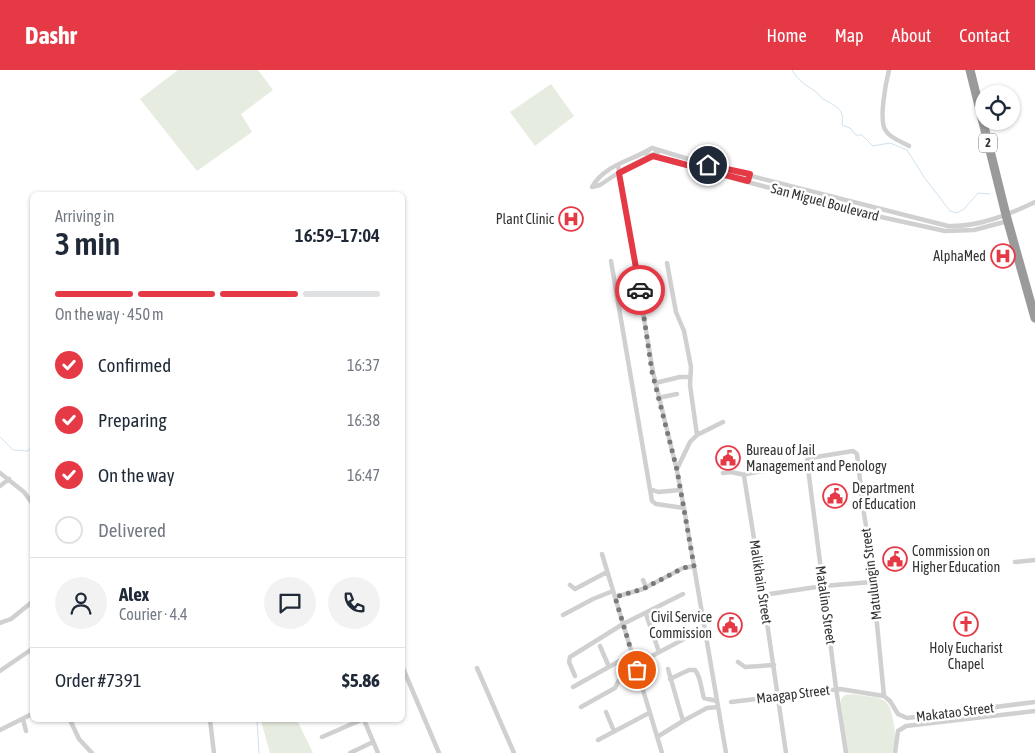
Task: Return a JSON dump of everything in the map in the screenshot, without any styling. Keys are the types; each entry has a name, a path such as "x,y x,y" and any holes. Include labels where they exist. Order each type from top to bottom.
{"highway":[{"name":"2","path":"970,70 1007,218 1035,318"}],"street":[{"path":"889,70 883,113 884,130 909,146"},
{"name":"San Miguel Boulevard","path":"644,153 652,148 708,165 750,174 948,226 1007,218"},
{"path":"644,153 611,168 597,178 592,187 600,185 660,151"},
{"name":"San Miguel Boulevard","path":"644,153 872,215 952,232 974,230 1007,218"},
{"path":"618,165 658,398 677,470 684,508 726,753"},
{"path":"748,181 750,174"},
{"path":"1007,218 1035,202"},
{"path":"872,215 873,206"},
{"path":"901,221 902,214"},
{"path":"611,261 652,501 656,504 684,508"},
{"path":"667,264 676,312 684,330 691,367 691,394 697,435"},
{"path":"655,382 690,378"},
{"path":"658,398 677,394"},
{"path":"677,470 690,442 697,435 723,422"},
{"name":"Matulungin Street","path":"810,458 855,452 870,552 884,696"},
{"name":"Matalino Street","path":"810,458 807,460 846,753"},
{"path":"723,473 731,472 745,475 808,463"},
{"path":"0,473 24,492 30,500"},
{"name":"Malikhain Street","path":"745,475 786,753"},
{"path":"0,486 9,479"},
{"path":"650,488 655,492 680,490"},
{"path":"602,554 662,753"},
{"path":"1014,562 1035,560"},
{"path":"615,597 646,587 683,568 694,566"},
{"path":"570,584 575,589 607,572"},
{"path":"643,580 646,587"},
{"path":"764,594 872,582"},
{"path":"563,615 613,591"},
{"path":"575,676 569,662 570,657 623,624 683,594"},
{"path":"0,623 11,619 30,604"},
{"path":"646,614 659,652"},
{"path":"635,663 684,639"},
{"path":"600,646 609,667"},
{"path":"0,671 30,650"},
{"path":"573,687 632,654"},
{"path":"738,662 745,667 774,665"},
{"path":"477,668 514,753"},
{"path":"668,669 682,721"},
{"path":"581,708 615,688 620,678 637,670"},
{"path":"670,679 689,670 695,670 699,675 704,698 717,704"},
{"path":"405,673 439,753"},
{"name":"Maagap Street","path":"731,702 836,688 884,696"},
{"name":"Makatao Street","path":"884,696 898,714 907,718 1035,702"},
{"path":"657,737 682,721 717,704"},
{"name":"Makatao Street","path":"895,753 900,729 906,726 1035,711"},
{"path":"606,712 614,731"},
{"path":"598,740 649,713"},
{"path":"0,730 30,715"},
{"path":"22,718 26,731"},
{"path":"71,722 78,738 92,753"},
{"path":"210,722 214,753"},
{"path":"322,737 356,722"},
{"path":"365,722 378,753"},
{"path":"350,753 373,742"}],"shaded area":[{"path":"178,70 258,70 273,90 241,114 252,132 197,171 140,99"},
{"path":"551,84 574,116 535,146 510,112"},
{"path":"845,695 879,698 887,703 894,725 895,743 892,753 847,753 841,704 841,699"},
{"path":"261,722 298,722 313,753 270,753"}],"waterway":[{"path":"792,70 802,82 838,108 843,119 842,125 850,128 856,135 862,135 873,146 890,143 907,150 924,177 950,211 957,213 964,209 978,193 990,194"},
{"path":"0,437 13,450 28,451 30,448"},
{"path":"257,722 259,753"}],"way so far":[{"path":"637,670 615,597 643,589 683,568 694,566 677,470 652,372 640,290"}],"place":[{"name":"Plant Clinic","path":"571,219"},
{"name":"AlphaMed","path":"1003,256"},
{"name":"Bureau of Jail Management and Penology","path":"728,458"},
{"name":"Department of Education","path":"835,496"},
{"name":"Commission on Higher Education","path":"895,559"},
{"name":"Holy Eucharist Chapel","path":"966,624"},
{"name":"Civil Service Commission","path":"730,625"}],"route":[{"path":"640,290 619,173 653,156 748,181 750,174 708,165"}]}
